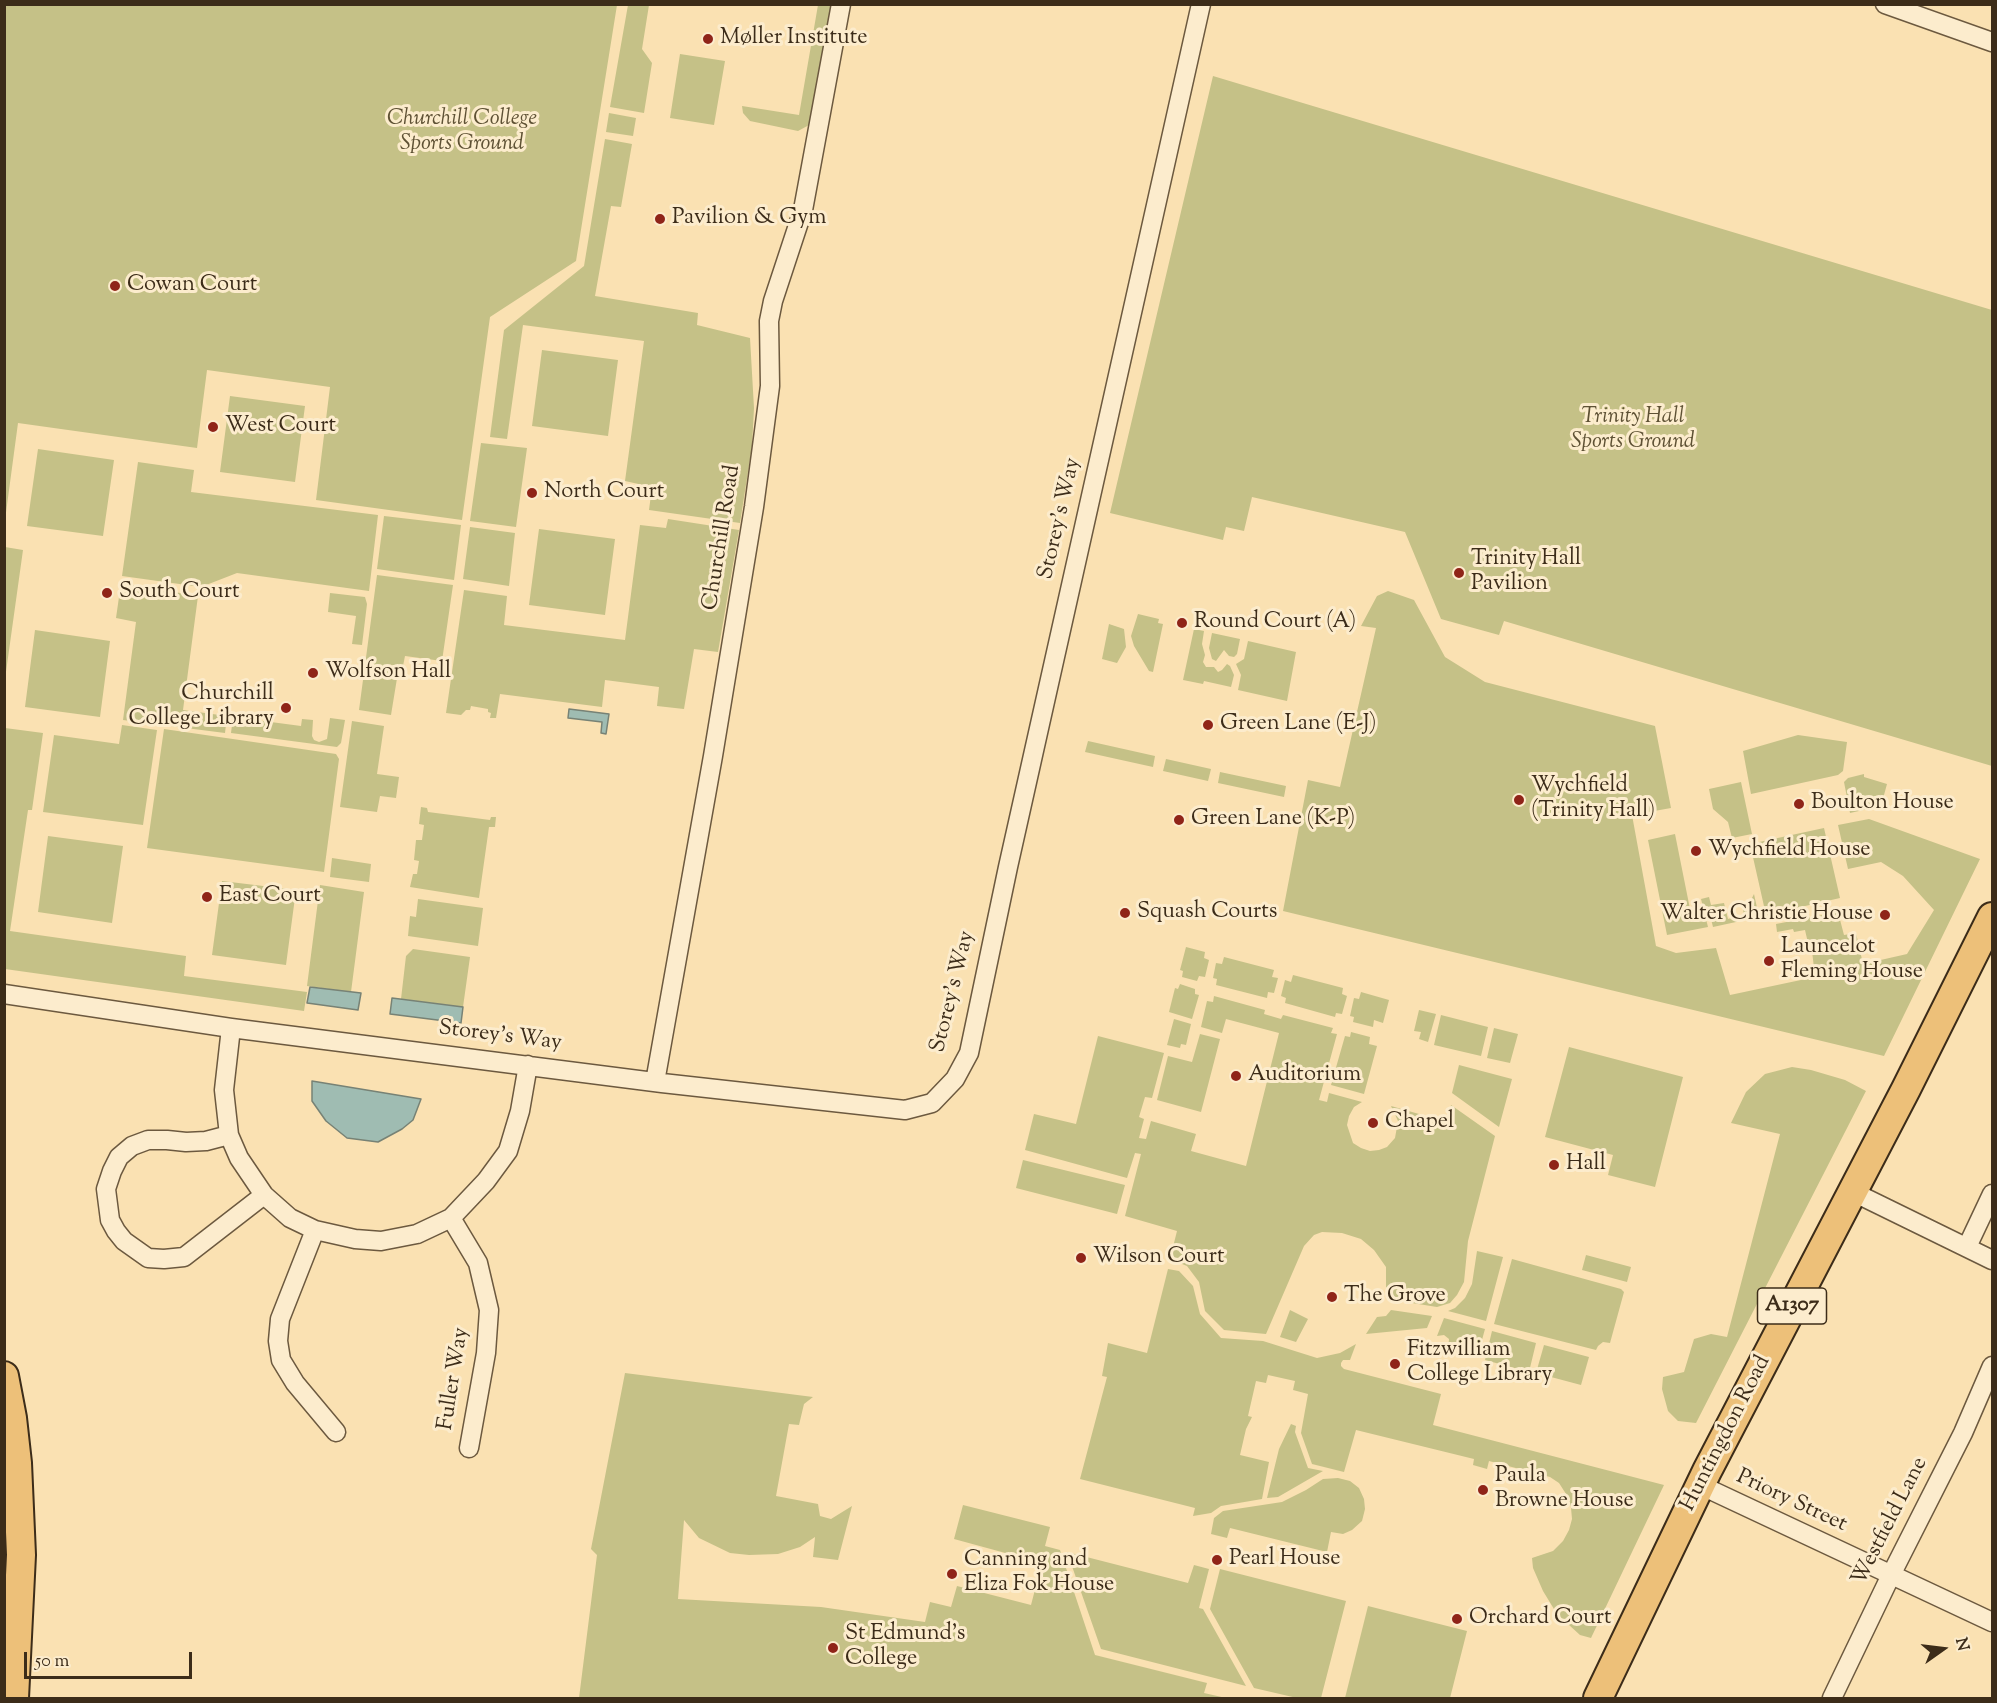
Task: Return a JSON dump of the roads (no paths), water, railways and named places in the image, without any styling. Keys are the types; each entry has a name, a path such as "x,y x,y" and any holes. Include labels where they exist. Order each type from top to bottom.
{"main road":[{"name":"Huntingdon Road","path":"1598,1698 1700,1485 1851,1191 1985,951 1992,917"},
{"path":"4,1376 17,1463 21,1556 14,1698"}],"street":[{"name":"Churchill Road","path":"655,1082 713,756 754,507 770,386 769,321 773,301 803,210 841,4"},
{"name":"Storey's Way","path":"4,994 231,1028 655,1082 905,1110 932,1103 955,1079 969,1053 1008,867 1201,4"},
{"path":"1885,4 1992,42"},
{"path":"231,1028 224,1090 229,1135 239,1158 264,1195 290,1218 315,1230 355,1239 381,1241 417,1234 451,1218 486,1181 508,1151 520,1111 528,1065"},
{"path":"229,1135 206,1141 148,1140 132,1146 119,1157 106,1189 110,1220 116,1231 124,1241 148,1258 184,1257 264,1195"},
{"path":"1851,1191 1992,1260"},
{"path":"1967,1247 1992,1194"},
{"name":"Fuller Way","path":"451,1218 478,1263 489,1310 486,1353 469,1448"},
{"path":"315,1230 280,1319 278,1341 281,1360 295,1383 336,1432"},
{"name":"Westfield Lane","path":"1832,1698 1963,1433 1984,1404 1992,1366"},
{"name":"Priory Street","path":"1700,1485 1992,1622"}],"water":[{"path":"569,709 609,714 606,734 601,733 602,722 568,718"},
{"path":"310,987 361,993 358,1010 307,1003"},
{"path":"392,998 463,1007 461,1023 390,1014"},
{"path":"312,1081 421,1099 413,1120 378,1142 347,1138 326,1121 312,1101"}],"place":[{"name":"Møller Institute","path":"708,39"},
{"name":"Pavilion & Gym","path":"660,219"},
{"name":"Cowan Court","path":"115,286"},
{"name":"West Court","path":"213,427"},
{"name":"North Court","path":"532,493"},
{"name":"Trinity Hall Pavilion","path":"1459,573"},
{"name":"South Court","path":"107,593"},
{"name":"Round Court (A)","path":"1182,623"},
{"name":"Wolfson Hall","path":"313,673"},
{"name":"Churchill College Library","path":"286,708"},
{"name":"Green Lane (E-J)","path":"1208,725"},
{"name":"Wychfield (Trinity Hall)","path":"1519,800"},
{"name":"Boulton House","path":"1799,804"},
{"name":"Green Lane (K-P)","path":"1179,820"},
{"name":"Wychfield House","path":"1696,851"},
{"name":"East Court","path":"207,897"},
{"name":"Squash Courts","path":"1125,913"},
{"name":"Walter Christie House","path":"1885,915"},
{"name":"Launcelot Fleming House","path":"1769,961"},
{"name":"Auditorium","path":"1236,1076"},
{"name":"Chapel","path":"1373,1123"},
{"name":"Hall","path":"1554,1165"},
{"name":"Wilson Court","path":"1081,1258"},
{"name":"The Grove","path":"1332,1297"},
{"name":"Fitzwilliam College Library","path":"1395,1364"},
{"name":"Paula Browne House","path":"1483,1490"},
{"name":"Pearl House","path":"1217,1560"},
{"name":"Canning and Eliza Fok House","path":"952,1574"},
{"name":"Orchard Court","path":"1457,1619"},
{"name":"St Edmund's College","path":"833,1648"}],"park label":[{"name":"Churchill College Sports Ground","path":"462,132"},
{"name":"Trinity Hall Sports Ground","path":"1633,431"}]}
